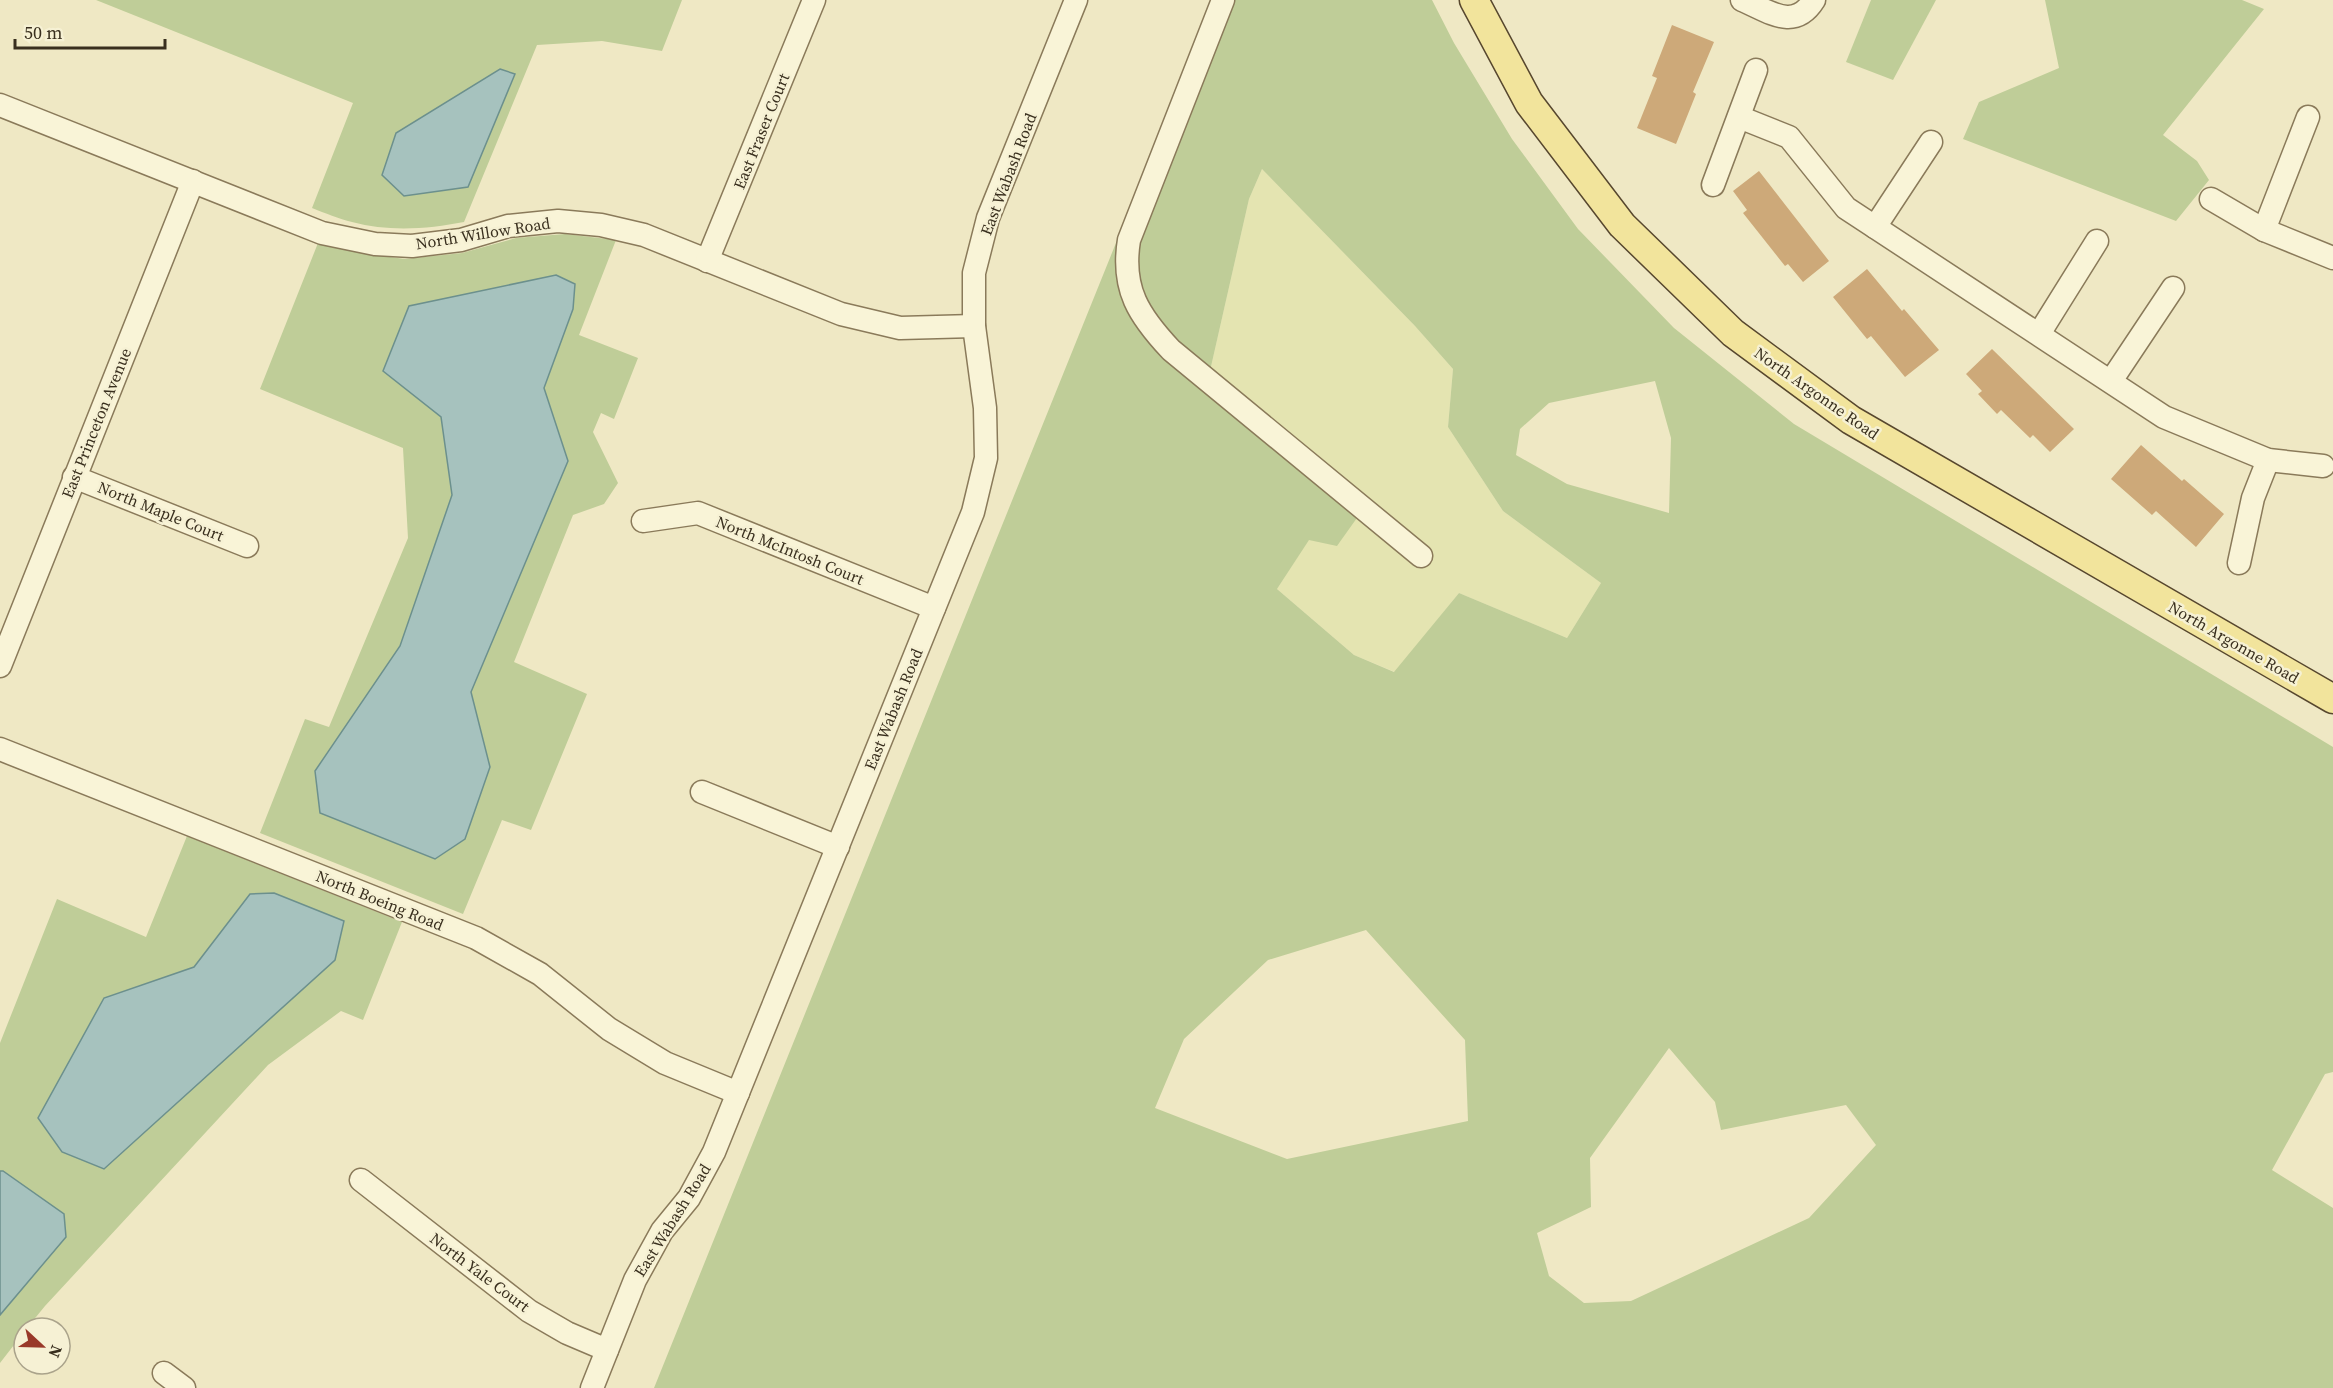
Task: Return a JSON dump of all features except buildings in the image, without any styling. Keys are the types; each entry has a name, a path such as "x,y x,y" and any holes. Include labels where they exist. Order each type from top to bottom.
{"main road":[{"name":"North Argonne Road","path":"1474,0 1529,103 1622,225 1733,333 1851,420 2332,697"}],"street":[{"name":"East Fraser Court","path":"707,261 814,0"},
{"name":"East Wabash Road","path":"592,1388 635,1280 662,1231 689,1198 714,1152 973,512 986,458 985,408 974,326 975,273 988,218 1076,0"},
{"path":"1223,0 1129,240 1126,274 1131,291 1140,310 1156,333 1172,350 1421,556"},
{"path":"1742,0 1787,19 1800,15 1815,0"},
{"path":"1713,184 1756,70"},
{"name":"North Willow Road","path":"0,105 322,232 375,244 412,246 460,240 508,226 558,221 602,225 644,235 851,317 900,328 974,326"},
{"path":"1739,117 1790,137 1846,208 2164,417 2268,460 2330,467"},
{"path":"2264,230 2308,117"},
{"path":"1875,227 1931,142"},
{"name":"East Princeton Avenue","path":"0,666 193,181"},
{"path":"2211,199 2264,230 2333,258"},
{"path":"2039,334 2097,242"},
{"path":"2110,381 2173,288"},
{"path":"2239,563 2253,498 2268,460"},
{"name":"North Maple Court","path":"74,477 247,546"},
{"name":"North McIntosh Court","path":"643,521 698,513 934,608"},
{"name":"North Boeing Road","path":"0,749 476,938 540,974 609,1029 665,1064 738,1093"},
{"path":"702,792 838,847"},
{"name":"North Yale Court","path":"361,1180 529,1311 567,1333 607,1350"},
{"path":"164,1372 184,1388"}],"green space":[{"path":"96,0 682,0 662,51 602,41 537,45 464,222 394,228 366,225 312,208 353,103"},
{"path":"1214,0 1432,0 1454,43 1512,139 1578,229 1674,328 1794,424 2333,747 2333,1072 2325,1074 2272,1170 2333,1208 2333,1388 654,1388","holes":["1262,169 1415,326 1453,369 1448,427 1503,511 1601,583 1567,638 1459,593 1394,672 1354,655 1277,589 1309,540 1337,546 1369,501 1210,371 1249,199","1655,381 1671,438 1669,513 1567,484 1516,455 1520,429 1549,403","1366,930 1465,1040 1468,1121 1287,1159 1155,1108 1184,1039 1268,960","1669,1048 1715,1102 1721,1130 1846,1105 1876,1145 1809,1218 1631,1301 1584,1303 1549,1276 1537,1233 1591,1207 1590,1158"]},
{"path":"1871,0 1936,0 1893,80 1846,62"},
{"path":"2045,0 2242,0 2264,9 2163,135 2197,161 2209,180 2176,221 1963,139 1979,102 2059,68"},
{"path":"1262,169 1415,326 1453,369 1448,427 1503,511 1601,583 1567,638 1459,593 1395,672 1354,655 1277,589 1309,539 1210,371 1249,199"},
{"path":"565,234 616,240 579,335 638,358 614,419 601,413 593,432 618,483 604,504 573,515 514,662 587,694 531,830 502,820 463,914 260,833 305,719 329,727 408,538 403,448 260,389 318,243 361,253 405,259 462,253 516,238"},
{"path":"187,836 402,922 363,1020 341,1011 268,1065 37,1316 12,1316 12,1348 0,1363 0,1043 57,899 146,937"}],"water":[{"path":"500,69 515,74 468,187 404,196 382,175 396,133"},
{"path":"556,275 575,284 573,309 544,388 568,461 471,692 490,767 465,839 435,859 320,813 315,771 400,646 452,495 441,417 383,371 409,306"},
{"path":"274,893 344,921 335,960 104,1169 62,1152 38,1118 104,998 194,967 250,894"},
{"path":"0,1171 64,1214 66,1237 0,1315"}]}
